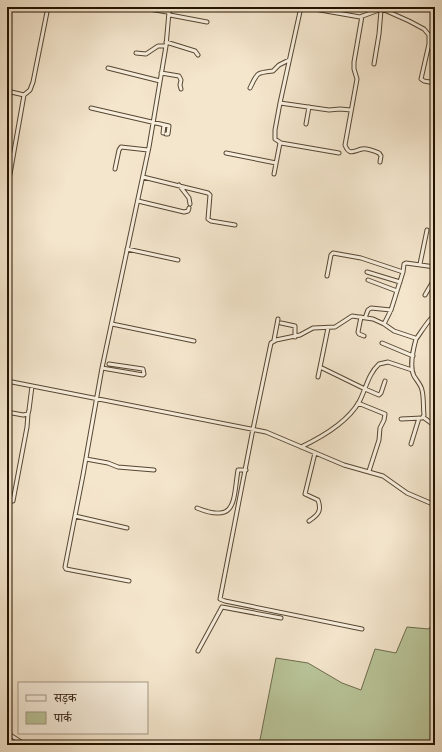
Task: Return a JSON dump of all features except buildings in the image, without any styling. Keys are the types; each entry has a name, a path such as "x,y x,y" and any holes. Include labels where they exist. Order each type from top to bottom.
{"street":[{"path":"7,20 8,7"},
{"path":"7,191 24,95 30,90 33,82 48,7"},
{"path":"137,7 207,22"},
{"path":"129,581 65,568 96,398 143,177 160,82 171,7"},
{"path":"339,153 276,140 275,135 280,103 302,7 362,16 387,7"},
{"path":"374,64 382,9"},
{"path":"382,9 409,21 427,32 430,39 421,79 435,83"},
{"path":"362,16 354,62 354,69 357,74 357,78 345,143 348,150 353,152 362,149 378,152 381,155 380,162"},
{"path":"136,53 146,54 158,46 166,44 195,51 198,55"},
{"path":"250,88 258,73 273,71 279,65 289,60"},
{"path":"108,68 160,82"},
{"path":"161,73 179,76 181,80 181,89"},
{"path":"7,91 24,95"},
{"path":"280,103 332,110 340,108 351,110"},
{"path":"306,124 309,107"},
{"path":"91,108 169,126 168,134 164,134 164,125"},
{"path":"274,174 280,142"},
{"path":"115,169 121,147 148,150"},
{"path":"226,152 276,163"},
{"path":"143,177 208,193 210,195 207,217 209,220 235,225"},
{"path":"138,201 184,212 188,211 190,206 189,198 179,186"},
{"path":"420,264 427,230"},
{"path":"127,249 178,260"},
{"path":"327,276 331,255 333,254 361,258 403,272"},
{"path":"384,324 400,282 404,264 406,262 435,267"},
{"path":"367,272 400,282"},
{"path":"425,295 435,278"},
{"path":"368,280 397,291"},
{"path":"364,336 358,333 363,317 368,310 371,308 390,310"},
{"path":"423,417 422,392 412,370 412,356 416,339 431,317 435,315"},
{"path":"274,340 302,335 313,328 338,326 351,316 373,319 394,331 416,339"},
{"path":"278,319 274,340 271,343 252,429 246,470 220,597 221,600 362,629"},
{"path":"281,323 296,326 295,337"},
{"path":"112,324 194,341"},
{"path":"318,377 328,328"},
{"path":"382,343 412,356"},
{"path":"301,447 320,438 351,413 358,403 370,377 380,364 388,362 412,370"},
{"path":"102,368 142,375 145,373 143,369 109,364"},
{"path":"320,367 380,395 385,381"},
{"path":"7,381 273,434 344,465 369,471 387,478 411,496 435,505"},
{"path":"13,501 27,427 28,414 30,410 32,386"},
{"path":"358,403 385,414 380,428 379,440 369,471"},
{"path":"7,412 23,415 28,414"},
{"path":"401,419 423,417"},
{"path":"423,417 435,426"},
{"path":"411,444 419,418"},
{"path":"309,521 319,513 320,508 318,500 305,494 315,453"},
{"path":"86,459 108,463 118,467 154,470"},
{"path":"197,508 217,513 228,510 234,501 238,470 246,470"},
{"path":"75,516 127,528"},
{"path":"198,651 222,607 281,618"},
{"path":"7,733 26,745"}],"green space":[{"path":"435,618 435,745 259,745 276,658 308,663 342,683 361,690 375,649 396,653 407,627 429,629"}]}
